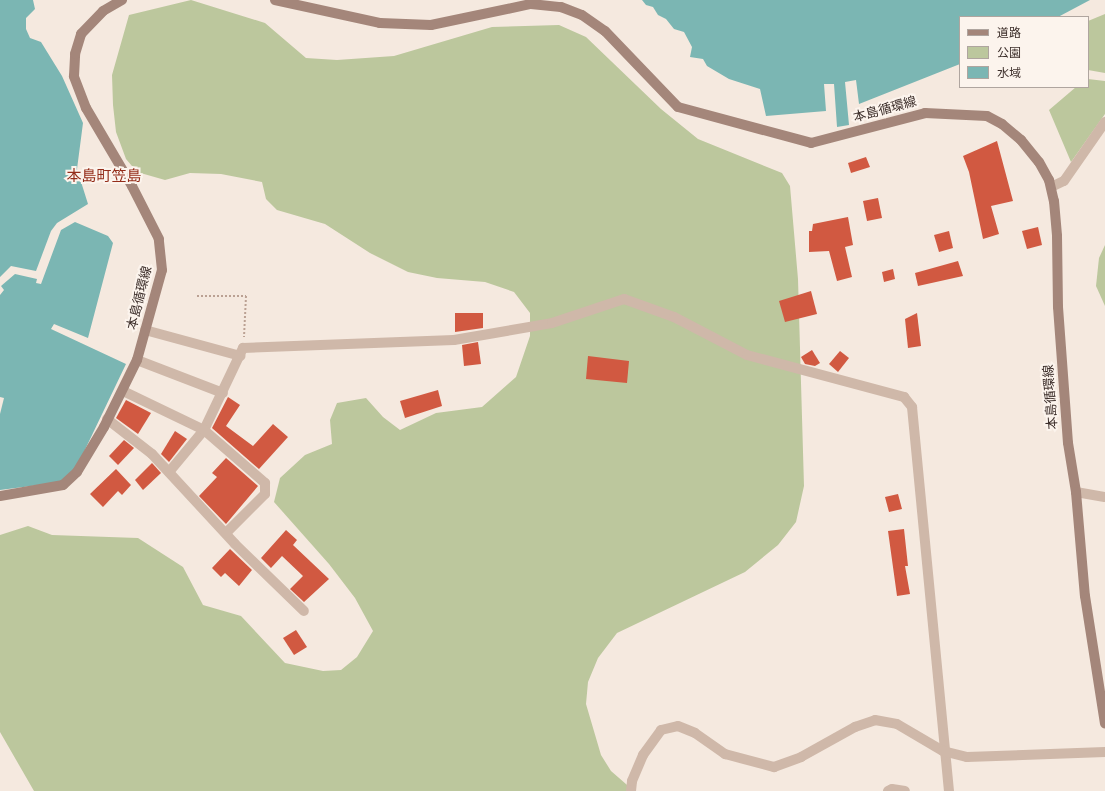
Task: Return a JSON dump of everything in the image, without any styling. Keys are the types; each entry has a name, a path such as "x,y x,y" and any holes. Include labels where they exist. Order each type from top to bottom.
{"main road":[{"name":"本島循環線","path":"0,496 63,485 77,472 123,391 137,360 162,270 159,239 132,186 86,108 74,76 75,54 81,34 103,12 122,0"},
{"name":"本島循環線","path":"275,0 380,23 431,25 532,4 561,7 582,15 605,31 678,107 811,143 925,113 987,116 1002,124 1021,140 1039,162 1051,187 1057,236 1058,306 1068,443 1076,492 1085,596 1105,723"}],"street":[{"path":"1051,187 1064,181 1105,122"},
{"path":"145,330 242,352 454,340 552,324 624,299 674,317 747,355 904,397 912,407 943,751 949,791"},
{"path":"169,472 204,430 242,352"},
{"path":"137,360 222,393"},
{"path":"123,391 204,430 265,483 265,494 226,533"},
{"path":"107,419 152,454 226,533 304,611"},
{"path":"1076,492 1105,496"},
{"path":"631,791 632,781 643,755 661,730 678,726 695,734 724,754 774,767 801,757 855,727 876,720 897,724 943,751 967,757 1105,752"},
{"path":"888,791 892,789 905,791"}],"path":[{"path":"197,296 246,296 242,352"}],"green space":[{"path":"191,0 265,23 306,58 337,60 394,56 492,27 559,25 586,37 661,109 698,139 782,173 790,186 798,279 804,486 796,522 778,545 745,572 617,633 598,658 588,682 586,704 601,755 611,771 634,791 34,791 0,732 0,535 28,526 52,535 138,538 183,567 203,605 241,616 285,663 323,671 341,670 357,657 373,631 355,598 329,564 274,502 280,478 305,455 332,444 330,420 337,403 366,398 383,417 400,430 436,413 482,407 516,377 530,336 530,313 514,292 485,282 437,278 408,272 370,253 325,224 277,210 266,199 262,182 221,174 190,173 165,180 137,172 126,159 116,132 113,105 112,75 129,15"},
{"path":"1105,14 1105,73 1089,70 1089,21"},
{"path":"1089,79 1105,81 1105,114 1071,162 1049,110 1075,88 1089,88"},
{"path":"1105,245 1105,306 1096,286 1099,258"}],"water":[{"path":"0,0 33,0 35,9 26,18 26,29 30,38 41,42 62,76 83,123 77,169 88,204 57,223 51,231 36,271 11,266 0,277"},
{"path":"642,0 1090,0 1060,16 959,16 959,64 859,104 856,80 845,82 849,125 837,127 834,84 824,84 826,111 766,116 760,89 729,79 707,66 703,59 690,57 692,47 684,32 674,29 666,19 658,15 653,7 646,5"},
{"path":"75,222 108,236 113,243 88,338 54,324 51,329 126,364 70,481 0,490 0,414 4,398 0,397 0,295 4,290 1,286 15,274 37,279 36,283 41,284 61,230"}],"building":[{"path":"997,141 1013,201 991,206 999,234 983,239 969,172 963,156"},
{"path":"866,157 870,167 851,173 848,163"},
{"path":"878,198 882,218 867,221 863,201"},
{"path":"848,217 853,245 845,247 852,277 837,281 829,251 809,252 809,231 812,231 813,224"},
{"path":"1038,227 1042,245 1027,249 1022,231"},
{"path":"949,231 953,248 939,252 934,235"},
{"path":"958,261 963,276 918,286 915,273"},
{"path":"893,269 895,279 884,282 882,272"},
{"path":"811,291 817,314 785,322 779,301"},
{"path":"455,313 483,313 483,328 455,332"},
{"path":"917,313 921,346 908,348 905,319"},
{"path":"478,342 481,364 464,366 462,345"},
{"path":"812,350 820,363 815,366 805,364 801,357"},
{"path":"840,351 849,358 838,372 829,364"},
{"path":"588,356 629,361 627,383 586,379"},
{"path":"438,390 442,406 405,418 400,401"},
{"path":"228,397 240,405 226,426 253,446 273,424 288,437 259,469 212,428"},
{"path":"126,400 151,413 138,434 116,418"},
{"path":"175,431 187,439 169,462 161,454"},
{"path":"124,440 134,448 118,465 109,456"},
{"path":"226,458 258,486 226,524 199,496 217,477 212,473"},
{"path":"152,463 161,473 143,490 135,480"},
{"path":"116,469 131,485 122,495 118,491 103,507 90,494"},
{"path":"898,494 902,509 889,512 885,497"},
{"path":"904,529 908,566 905,566 910,594 897,596 888,531"},
{"path":"286,530 297,540 293,545 329,579 304,602 290,589 303,576 282,556 271,568 261,558"},
{"path":"230,549 252,570 239,586 225,573 221,577 212,568"},
{"path":"296,630 307,647 294,655 283,638"}],"district":[{"name":"本島町笠島","path":"104,176"}]}
